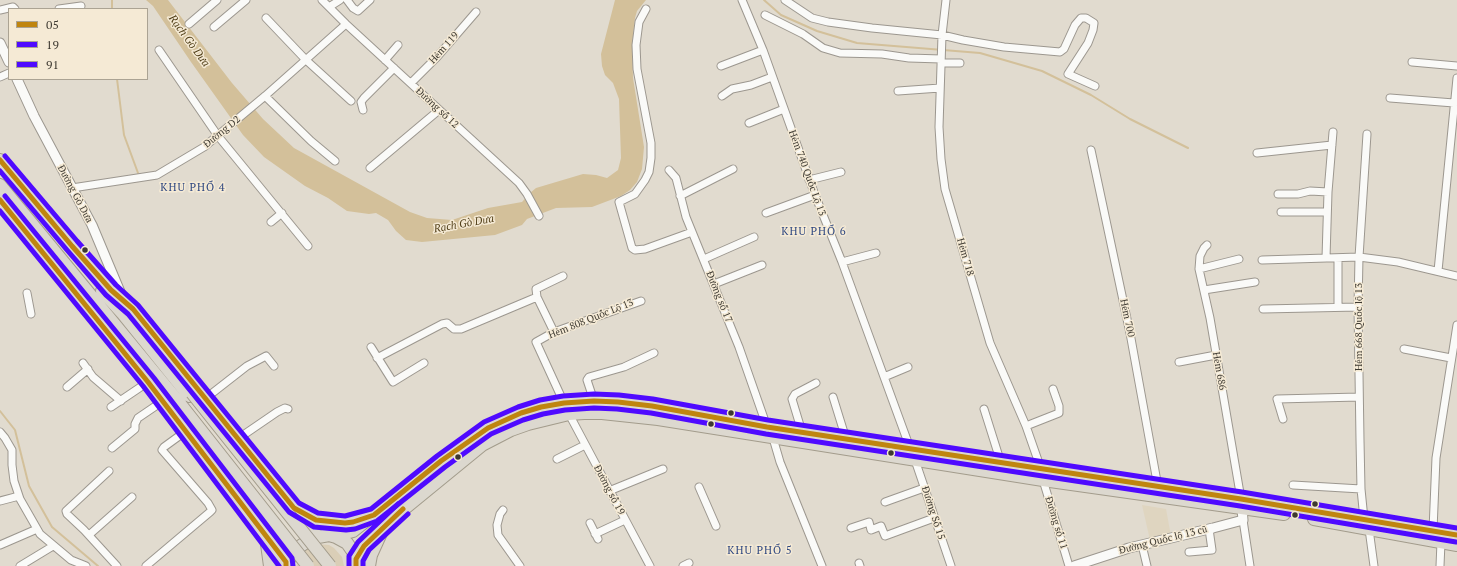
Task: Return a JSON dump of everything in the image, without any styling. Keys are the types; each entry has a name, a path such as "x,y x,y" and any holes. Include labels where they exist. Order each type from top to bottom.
{"highway":[{"path":"0,160 111,290 122,309"},
{"path":"0,168 99,288 122,309 330,566"},
{"path":"0,184 114,323 302,566"},
{"path":"0,200 163,401 284,560"},
{"path":"82,285 97,320"},
{"path":"99,288 111,290"},
{"path":"122,309 133,309 310,526 323,536 336,537 348,543 354,553 356,563"},
{"path":"97,320 114,323"},
{"path":"191,394 324,566"},
{"path":"356,563 364,546 384,527 439,479 482,445 511,430 566,409 594,401 652,406 767,427 1001,463 1042,475 1242,509 1366,524 1433,530 1457,535"},
{"path":"179,406 308,566"},
{"path":"284,560 305,543 323,536 353,531 441,461 488,428 522,413 541,407 640,417 915,460 1158,487 1242,509"},
{"path":"294,508 316,520 341,523 353,522 374,515"},
{"path":"1366,524 1457,545"},
{"path":"284,560 282,544 292,533 310,526"},
{"path":"369,566 373,549 384,527"},
{"path":"265,536 270,566"}],"street":[{"path":"189,24 217,0"},
{"path":"214,27 246,0"},
{"path":"322,0 346,24"},
{"path":"329,7 340,0"},
{"path":"347,0 353,8 358,11 370,0"},
{"name":"Hẻm 740 Quốc Lộ 13","path":"742,0 763,50 809,180 842,262 910,448"},
{"path":"784,0 812,18 872,28 942,35 1004,47 1060,52 1064,49 1075,25 1081,18 1086,18 1094,23 1094,30 1068,74 1095,86"},
{"name":"Hẻm 718","path":"946,0 942,35 940,88 941,159 945,189 990,343 1026,426 1042,475"},
{"path":"66,8 81,6"},
{"path":"646,9 639,22 636,45 637,69 649,131 651,158 649,172 635,194 619,202 632,248 635,250 645,250 692,232"},
{"name":"Hẻm 119","path":"411,83 437,57 476,12"},
{"path":"765,15 803,34 823,48 840,53 882,54 960,63"},
{"path":"266,18 306,60 351,101"},
{"name":"Đường số 12","path":"346,24 519,183 539,216"},
{"name":"Đường D2","path":"72,188 157,175 204,147 257,103 346,24"},
{"path":"0,43 8,60"},
{"path":"385,60 398,45"},
{"path":"159,50 218,136 308,246"},
{"path":"721,66 763,50"},
{"path":"1412,62 1457,66"},
{"path":"363,110 361,102 394,68"},
{"path":"722,96 732,89 751,85 772,77"},
{"path":"1438,271 1457,78"},
{"name":"Đường Gò Dưa","path":"17,80 34,116 92,225 122,309"},
{"path":"898,91 940,88"},
{"path":"265,96 311,141 335,161"},
{"path":"1390,98 1454,103"},
{"path":"748,123 784,109"},
{"path":"370,168 439,110"},
{"path":"1326,258 1328,192 1333,132"},
{"name":"Hẻm 668 Quốc lộ 13","path":"1367,134 1359,257 1359,397 1361,489 1374,566"},
{"path":"1257,153 1332,145"},
{"name":"Hẻm 700","path":"1091,150 1130,333 1158,487"},
{"path":"680,196 733,169"},
{"name":"Đường số 17","path":"669,170 676,176 686,217 739,346 767,427"},
{"path":"809,180 842,172"},
{"path":"1278,194 1298,194 1310,191 1328,192"},
{"path":"766,213 815,195"},
{"path":"1281,212 1327,212"},
{"path":"271,222 282,213"},
{"path":"704,259 754,237"},
{"name":"Hẻm 686","path":"1208,245 1204,248 1200,256 1200,269 1242,509 1250,566"},
{"path":"842,262 876,253"},
{"path":"1262,260 1359,257 1398,262 1457,276"},
{"path":"1338,258 1338,307"},
{"path":"1200,269 1239,259"},
{"path":"714,284 762,265"},
{"path":"554,332 537,297 536,289 563,276"},
{"path":"1204,290 1255,282"},
{"path":"27,293 31,314"},
{"path":"377,358 442,324 447,323 454,329 460,330 537,297"},
{"name":"Hẻm 808 Quốc Lộ 13","path":"566,409 536,342 554,332 641,301"},
{"path":"1263,309 1358,307"},
{"path":"1433,530 1436,458 1457,325"},
{"path":"371,347 393,382 424,363"},
{"path":"1404,349 1451,358"},
{"path":"594,401 587,380 588,377 624,367 654,353"},
{"path":"1178,362 1216,355"},
{"path":"206,398 247,366 266,356 274,366"},
{"path":"83,363 93,377 121,401"},
{"path":"884,377 908,367"},
{"path":"67,387 88,369"},
{"path":"111,407 148,382"},
{"path":"802,432 792,400 795,394 816,383"},
{"path":"1026,426 1059,413 1053,390"},
{"path":"834,397 846,438"},
{"path":"1283,419 1277,399 1359,397"},
{"path":"112,448 135,429 135,424 138,418 163,401"},
{"path":"239,438 277,412 285,408 288,410"},
{"path":"984,408 1001,463"},
{"name":"Đường số 19","path":"566,409 650,566"},
{"path":"146,566 212,510 208,503 162,450 186,431"},
{"path":"0,432 12,450 14,481 20,496 40,534 71,560 86,566"},
{"path":"773,438 780,462 822,566"},
{"path":"557,459 585,445"},
{"name":"Đường Số 15","path":"915,460 951,566"},
{"path":"609,491 663,469"},
{"path":"109,470 66,511 67,514 89,535 117,566"},
{"name":"Đường số 11","path":"1042,475 1069,566"},
{"path":"1293,485 1361,489"},
{"path":"699,487 716,526"},
{"path":"885,502 924,488"},
{"path":"0,501 20,496"},
{"path":"89,535 132,497"},
{"name":"Đường Quốc lộ 13 cũ","path":"1074,566 1129,548 1209,529 1242,509"},
{"path":"503,510 500,514 497,525 498,535 520,566"},
{"path":"851,528 869,522 871,530 880,526 885,536 934,518"},
{"path":"590,523 596,536 625,520"},
{"path":"0,545 37,529"},
{"path":"1189,552 1212,550 1209,529"},
{"path":"1440,566 1441,542"},
{"path":"1142,545 1147,566"},
{"path":"20,566 53,546"}],"shaded area":[{"path":"1142,505 1166,509 1171,536 1150,540"},
{"path":"317,544 329,545 334,548 342,557 344,566 297,566 302,552 306,548"}],"water":[{"path":"146,0 168,0 232,83 263,119 294,148 410,212 427,218 452,220 488,208 522,202 536,188 583,174 607,178 618,170 621,158 619,99 613,83 605,75 602,66 601,54 615,0 646,0 637,11 632,44 633,78 644,147 642,169 637,182 630,190 621,196 592,207 556,208 527,219 522,225 495,235 422,242 406,240 396,231 388,220 376,213 369,214 347,211 328,198 305,186 264,157 243,135 153,6"}],"waterway":[{"name":"Rạch Gò Dưa","path":"112,0 112,8"},
{"path":"764,0 781,15 817,31 857,43 980,53 1042,71 1091,95 1130,119 1188,148"},
{"name":"Rạch Gò Dưa","path":"117,80 124,135 138,173"},
{"path":"0,411 15,430 29,486 52,527 98,566"}],"transit line":[{"name":"91","path":"5,156 116,285 138,305 299,503 318,513 345,516 371,509 437,456 484,422 518,407 540,400 563,396 594,394 653,399 768,420 1242,492 1457,528"},
{"name":"05","path":"0,160 111,290 133,309 294,508 316,520 345,523 374,515 441,461 488,428 521,413 541,407 564,403 594,401 652,406 767,427 1241,499 1457,535"},
{"name":"19","path":"0,171 106,295 128,314 289,512 314,527 346,530 355,529 377,521 445,467 491,434 523,420 543,414 565,410 594,408 651,413 766,434 1240,506 1456,542"},
{"name":"91","path":"5,196 154,378 292,558 293,566"},
{"name":"05","path":"0,200 148,382 286,562 286,566"},
{"name":"19","path":"0,211 143,386 279,566"},
{"name":"91","path":"349,566 349,556 358,542 398,504"},
{"name":"05","path":"356,566 356,559 364,546 403,509"},
{"name":"19","path":"363,566 363,561 369,550 408,514"}],"district":[{"name":"KHU PHỐ 4","path":"193,188"},
{"name":"KHU PHỐ 6","path":"814,232"},
{"name":"KHU PHỐ 5","path":"760,551"}]}
